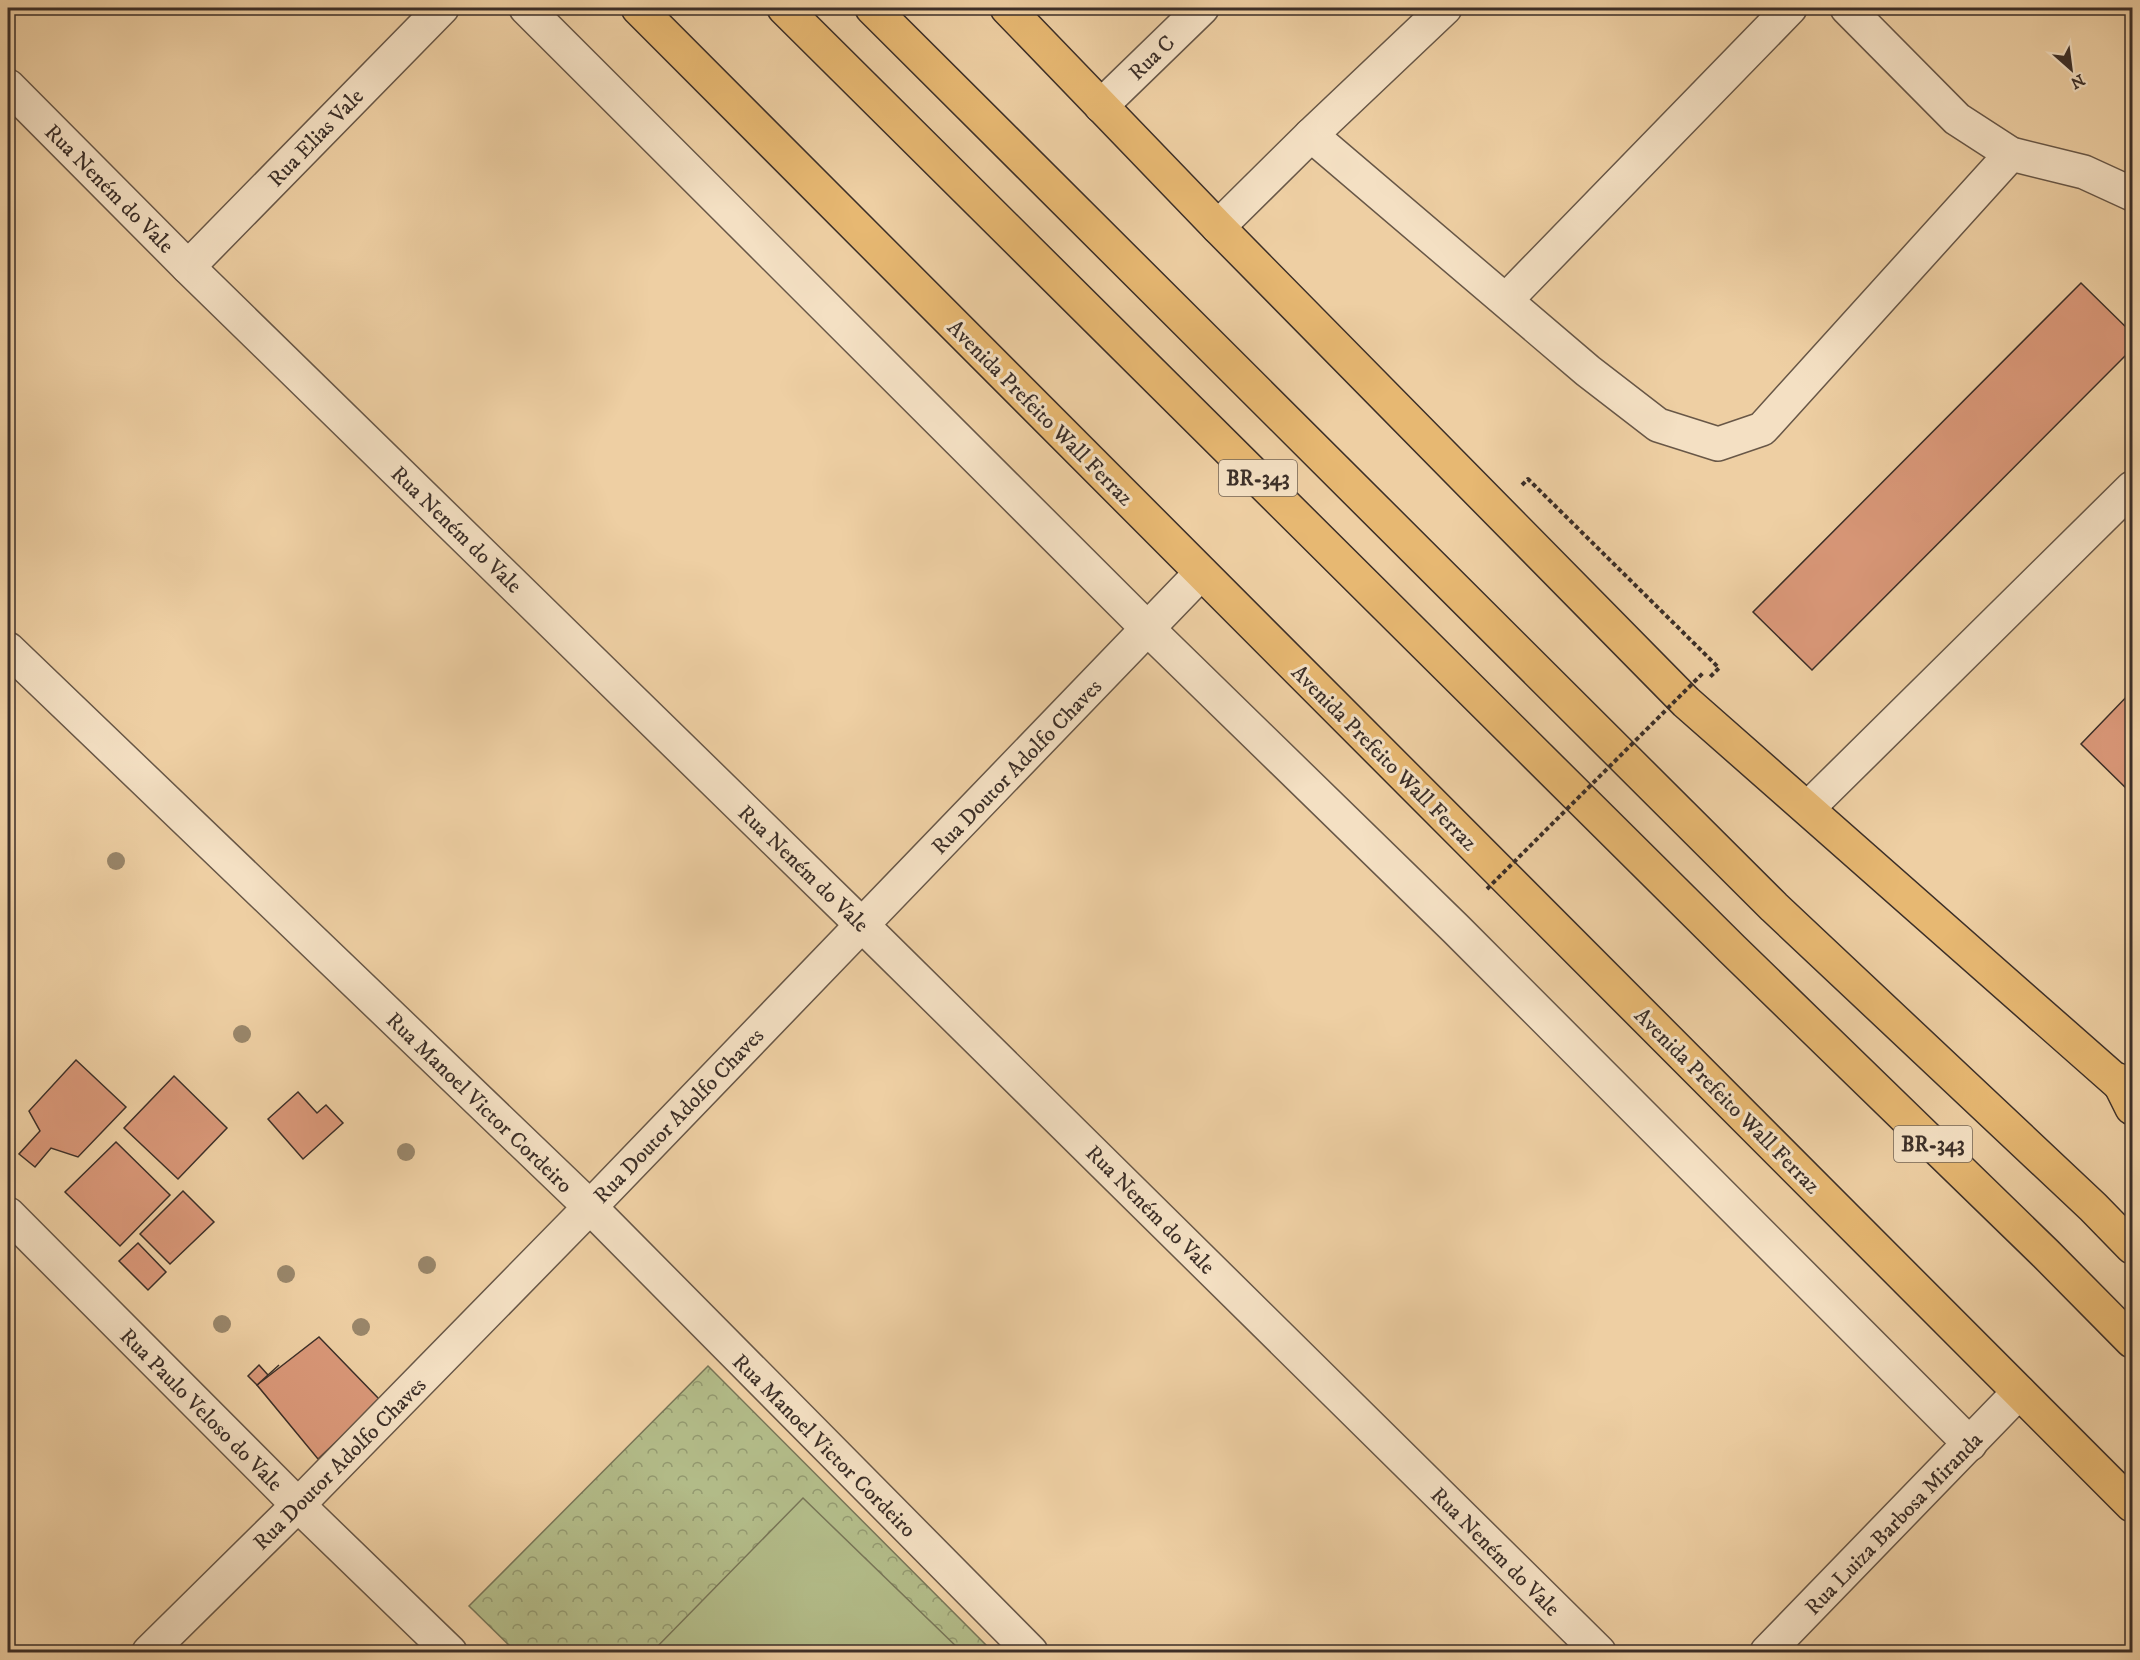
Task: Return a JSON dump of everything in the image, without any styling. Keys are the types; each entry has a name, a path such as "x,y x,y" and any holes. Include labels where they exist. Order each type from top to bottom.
{"main road":[{"name":"Avenida Prefeito Wall Ferraz","path":"638,8 2133,1505"},
{"name":"BR-343","path":"784,8 1732,949 2133,1341"},
{"name":"BR-343","path":"872,8 1774,907 2133,1247"},
{"path":"1007,8 1218,227 1686,702 2128,1094"}],"street":[{"name":"Rua Elias Vale","path":"188,267 442,8"},
{"path":"526,8 1148,629 1456,929 1970,1444"},
{"name":"Rua C","path":"1101,106 1202,8"},
{"path":"1218,227 1445,8"},
{"path":"1506,300 1790,8"},
{"path":"1848,8 1957,119 2011,154 2084,172 2133,194"},
{"name":"Rua Neném do Vale","path":"8,86 188,267 862,925 1599,1653"},
{"path":"1311,135 1588,371 1658,425 1719,444 1762,429 2011,154"},
{"path":"1808,808 2133,488"},
{"name":"Rua Doutor Adolfo Chaves","path":"149,1653 298,1505 590,1207 1201,573"},
{"name":"Rua Manoel Victor Cordeiro","path":"8,649 590,1207 1031,1653"},
{"name":"Rua Paulo Veloso do Vale","path":"8,1214 298,1505 450,1653"},
{"name":"Rua Luiza Barbosa Miranda","path":"1767,1653 2019,1392"}],"path":[{"path":"1519,488 1528,479 1719,668"},
{"path":"1487,889 1704,672"}],"green space":[{"path":"708,1366 993,1652 516,1652 469,1606"},
{"path":"803,1498 962,1652 652,1652"}],"building":[{"path":"2081,283 2132,333 2132,349 1812,670 1753,612"},
{"path":"2132,691 2132,794 2081,744"},
{"path":"76,1060 126,1107 78,1157 51,1148 35,1167 19,1154 40,1131 29,1111"},
{"path":"174,1076 227,1128 178,1179 124,1128"},
{"path":"298,1092 317,1113 326,1105 343,1123 303,1159 268,1119"},
{"path":"116,1142 170,1195 120,1246 65,1192"},
{"path":"183,1191 214,1222 170,1264 140,1234"},
{"path":"138,1243 166,1272 148,1290 119,1261"},
{"path":"319,1337 380,1400 318,1459 257,1385"},
{"path":"259,1365 268,1375 257,1385 248,1376"}]}
